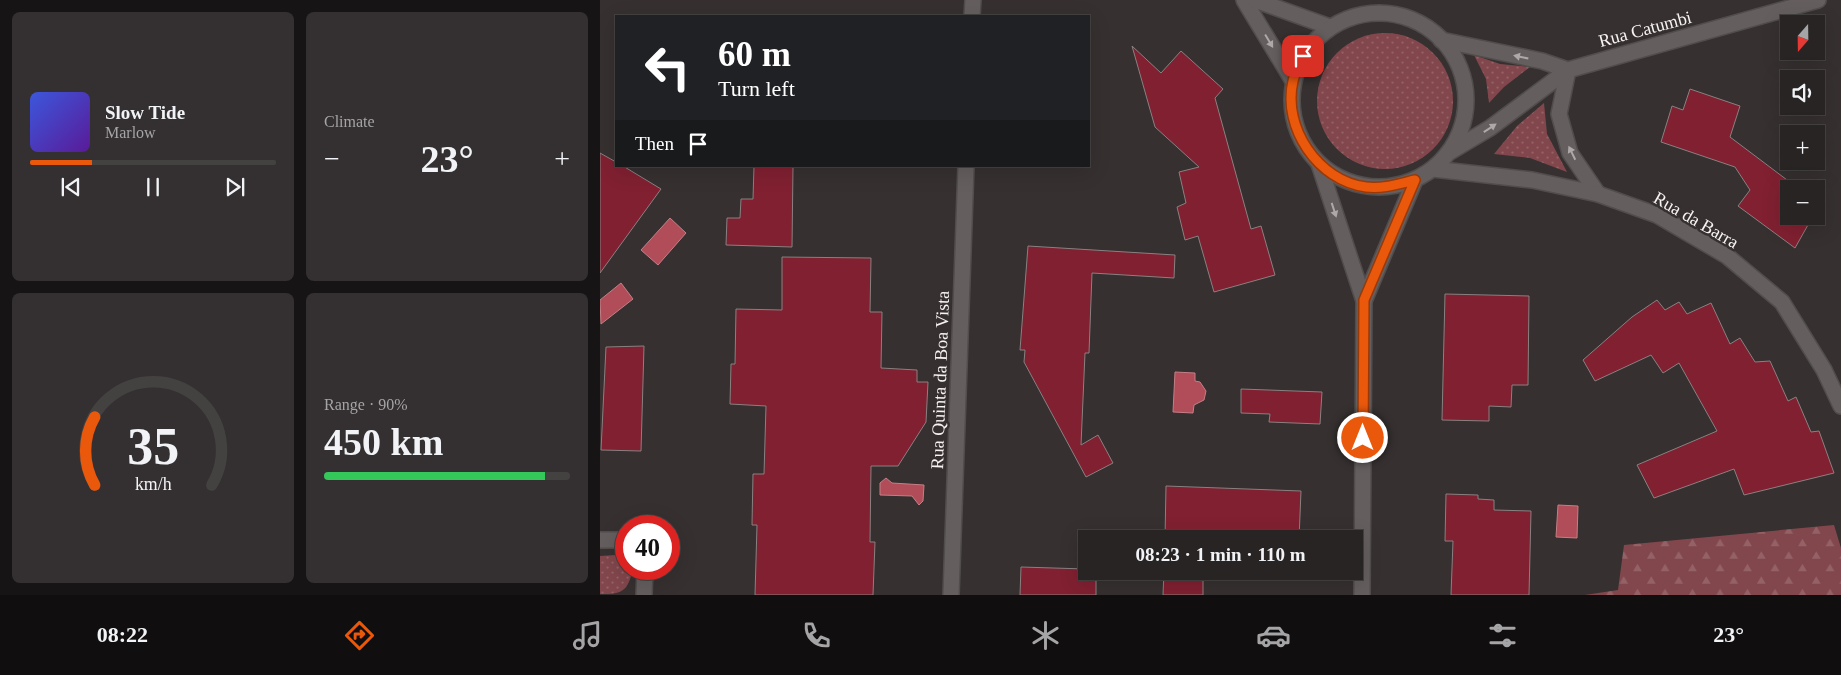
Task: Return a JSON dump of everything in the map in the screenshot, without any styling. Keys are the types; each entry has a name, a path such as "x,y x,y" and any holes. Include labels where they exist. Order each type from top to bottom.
{"street":[{"path":"972,15 973,0"},
{"path":"1244,0 1293,81"},
{"path":"1255,0 1330,27"},
{"name":"Rua Catumbi","path":"1448,154 1490,128 1568,70 1818,0"},
{"path":"1369,13 1396,15 1420,24 1441,40 1456,60 1464,83 1466,108 1460,132 1448,154 1433,169 1415,180 1390,187 1364,186 1340,179 1319,164 1301,140 1292,112 1293,81 1303,56 1330,27 1344,20 1369,13"},
{"path":"1441,40 1542,61 1568,70 1559,114 1570,153 1598,194"},
{"path":"1319,164 1364,300 1362,595"},
{"name":"Rua Quinta da Boa Vista","path":"951,595 966,167"},
{"name":"Rua da Barra","path":"1433,169 1532,180 1598,194 1657,215 1727,256 1782,302 1824,370 1841,406"},
{"path":"1364,300 1415,180"},
{"path":"600,540 615,540"},
{"path":"644,595 645,580"}],"green space":[{"path":"1385,33 1411,38 1423,44 1433,53 1442,63 1448,75 1453,101 1448,127 1442,139 1433,149 1423,158 1411,164 1385,169 1359,164 1347,158 1337,149 1328,139 1322,127 1317,101 1322,75 1328,63 1337,53 1347,44 1359,38"},
{"path":"1474,55 1500,64 1530,67 1504,87 1489,103 1486,79"},
{"path":"1544,103 1547,134 1567,172 1530,158 1494,154 1517,126"},
{"path":"1834,525 1841,548 1841,595 1585,595 1618,590 1624,545"},
{"path":"615,555 615,580 630,580 620,592 600,594 600,556"}],"shaded area":[{"path":"670,218 686,233 658,265 641,250"},
{"path":"621,283 633,299 601,324 600,300"},
{"path":"1175,372 1195,373 1195,381 1200,382 1206,391 1204,400 1194,405 1193,413 1173,412"},
{"path":"886,478 892,483 924,485 923,501 919,505 912,496 880,495 880,483"},
{"path":"1558,505 1578,506 1577,538 1556,537"}],"building":[{"path":"1132,46 1161,73 1181,51 1223,89 1215,98 1251,229 1261,226 1275,275 1214,292 1198,236 1185,240 1177,207 1186,203 1179,172 1199,167 1155,127"},
{"path":"1690,89 1740,106 1730,137 1787,180 1780,180 1780,225 1808,225 1795,248 1738,206 1750,190 1735,167 1661,142 1672,106 1683,110"},
{"path":"600,153 615,161 615,167 625,167 661,189 600,273"},
{"path":"754,167 793,167 792,247 726,245 727,218 740,218 741,199 753,199"},
{"path":"1028,246 1175,255 1174,278 1092,273 1089,353 1085,353 1081,445 1098,435 1113,463 1086,477 1024,362 1025,350 1020,350"},
{"path":"782,257 871,258 870,312 882,312 881,368 917,370 917,382 928,382 926,422 898,466 871,466 870,542 875,542 873,595 755,595 757,525 752,525 753,474 764,474 766,406 730,404 731,364 735,364 736,309 782,310"},
{"path":"1445,294 1529,296 1528,385 1512,385 1511,407 1489,406 1489,421 1442,420"},
{"path":"1657,300 1665,310 1679,302 1687,314 1711,303 1730,344 1740,338 1755,362 1770,361 1788,401 1796,397 1811,432 1819,431 1834,473 1744,495 1734,469 1654,498 1637,465 1717,431 1679,363 1663,373 1651,355 1595,381 1583,360 1632,317"},
{"path":"644,346 641,451 601,450 606,347"},
{"path":"1241,389 1322,392 1320,424 1269,422 1270,414 1241,413"},
{"path":"1166,486 1301,491 1299,530 1165,530"},
{"path":"1446,494 1478,495 1478,499 1494,500 1494,510 1531,511 1529,595 1451,595 1453,541 1445,541"},
{"path":"1021,567 1078,569 1078,580 1096,580 1096,595 1020,595"},
{"path":"1164,580 1203,580 1203,595 1163,595"}],"route":[{"path":"1303,56 1293,81 1292,112 1301,140 1319,164 1340,179 1364,186 1390,187 1415,180 1364,300 1363,438"}]}
